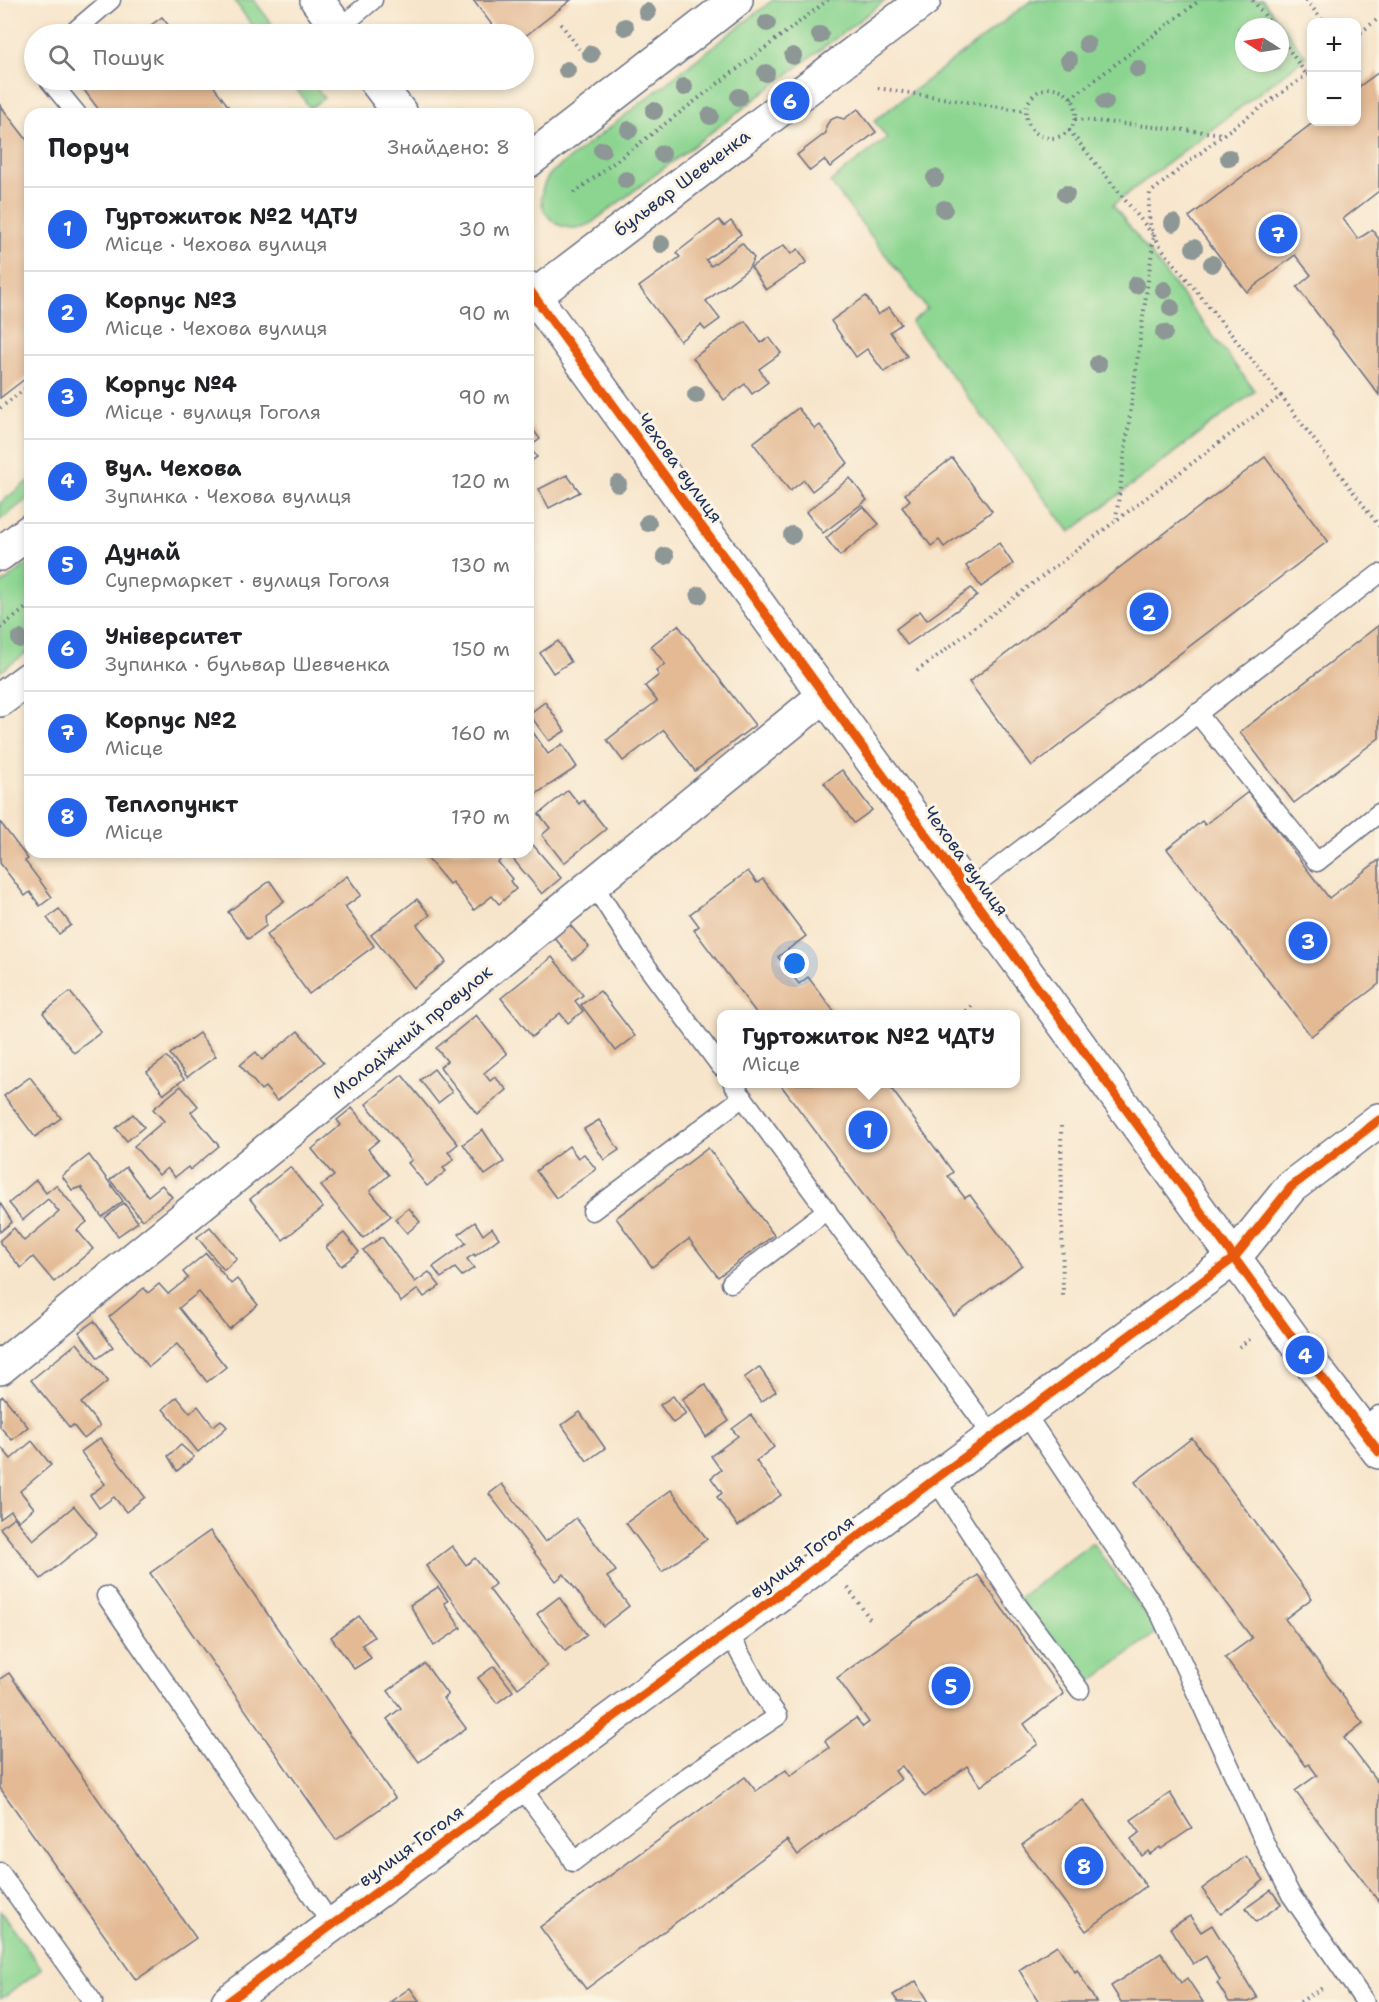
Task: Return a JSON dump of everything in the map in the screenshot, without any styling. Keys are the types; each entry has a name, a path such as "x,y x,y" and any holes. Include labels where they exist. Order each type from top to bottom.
{"street":[{"path":"317,0 334,24"},
{"path":"534,156 736,0"},
{"name":"бульвар Шевченка","path":"534,292 924,0"},
{"path":"383,90 396,108"},
{"name":"Чехова вулиця","path":"534,300 825,695 1305,1355 1373,1431"},
{"path":"0,554 24,536"},
{"path":"0,700 24,682"},
{"name":"Молодіжний провулок","path":"0,1368 825,695"},
{"name":"вулиця Гоголя","path":"228,2002 1234,1258 1291,1186 1379,1119"}],"lane":[{"path":"83,24 111,0"},
{"path":"348,24 373,0"},
{"path":"57,90 72,108"},
{"path":"967,891 1379,574"},
{"path":"1197,713 1317,862 1379,813"},
{"path":"593,884 637,953 717,1061"},
{"path":"592,1211 738,1090 993,1436"},
{"path":"731,1283 827,1210"},
{"path":"1025,1413 1161,1616 1291,1895 1365,2002"},
{"path":"935,1479 1016,1603 1080,1690"},
{"path":"106,1596 332,1925"},
{"path":"520,1786 565,1846 573,1862 673,1786 778,1716 764,1698 728,1632"},
{"path":"0,1872 93,2002"}],"path":[{"path":"574,193 828,0"},
{"path":"1071,98 1200,0"},
{"path":"1253,0 1266,18"},
{"path":"1306,0 1321,18"},
{"path":"1361,32 1379,18"},
{"path":"561,24 579,49"},
{"path":"1289,50 1306,74"},
{"path":"1116,519 1154,236 1148,216 1150,193 1224,134 1308,72"},
{"path":"878,88 1025,111"},
{"path":"1043,89 1059,89 1071,98 1076,112 1070,130 1056,138 1041,136 1029,127 1025,111 1031,97 1043,89"},
{"path":"1075,118 1224,134"},
{"path":"1070,130 1281,396 1379,526"},
{"path":"0,408 24,390"},
{"path":"916,671 1281,396"},
{"path":"0,628 24,610"},
{"path":"966,1010 972,1006"},
{"path":"1061,1126 1063,1299"}],"green space":[{"path":"234,0 254,0 272,24 251,24"},
{"path":"773,0 886,0 590,224 577,228 565,227 555,223 548,216 541,196 544,184 551,173"},
{"path":"1032,0 1263,0 1277,18 1235,18 1235,72 1286,72 1113,205 1255,391 1070,532 911,322 927,309 830,182 887,138 874,121"},
{"path":"1289,34 1306,57 1289,70"},
{"path":"297,90 318,90 324,98 310,108"},
{"path":"24,485 24,502 0,520 0,503"},
{"path":"24,567 24,654 0,672 0,585"},
{"path":"1092,1543 1158,1631 1080,1690 1014,1602"},
{"path":"0,1910 42,1969 0,1999"}],"building":[{"path":"473,0 571,0 534,29 534,24 491,24"},
{"path":"162,17 167,24 153,24"},
{"path":"1379,72 1379,191 1343,219 1358,239 1372,230 1379,239 1379,395 1297,287 1311,275 1295,255 1247,292 1189,217 1309,126 1361,126 1361,85"},
{"path":"84,90 216,90 230,108 98,108"},
{"path":"0,105 24,136 24,380 0,398"},
{"path":"858,109 876,132 830,167 824,160 810,171 797,155 826,133 826,126 830,120 837,117 844,119"},
{"path":"719,220 724,226 731,221 741,234 706,260 711,266 742,243 754,258 748,269 706,301 720,319 705,330 701,325 680,341 639,287 680,257 676,253"},
{"path":"784,245 791,254 798,249 807,262 766,290 751,267"},
{"path":"866,296 878,315 889,307 901,324 890,332 907,356 884,372 867,349 856,357 831,321"},
{"path":"745,321 761,343 769,337 781,353 759,369 768,382 752,394 745,384 724,400 693,358"},
{"path":"798,408 815,429 820,425 848,463 812,491 804,480 790,491 753,443"},
{"path":"534,431 540,439 534,443"},
{"path":"1265,457 1328,541 1032,766 969,682"},
{"path":"952,458 992,511 944,547 939,540 931,546 902,507 910,500 905,494"},
{"path":"567,475 580,492 549,508 539,489"},
{"path":"850,478 867,500 823,533 806,512"},
{"path":"863,506 879,524 840,556 826,538"},
{"path":"999,543 1013,564 981,587 966,566"},
{"path":"971,588 977,596 907,645 896,629 920,611 927,620"},
{"path":"678,625 755,725 695,771 664,730 623,761 607,740 657,701 645,686 659,675 656,671 665,664 651,646"},
{"path":"1379,625 1379,738 1294,803 1240,732"},
{"path":"558,641 571,662 553,673 540,653"},
{"path":"545,702 565,731 549,741 534,721 534,710"},
{"path":"534,734 548,754 562,744 577,767 534,795"},
{"path":"842,770 872,810 854,823 824,783"},
{"path":"568,790 579,804 583,800 606,829 564,863 542,835 550,828 539,814"},
{"path":"1248,792 1329,898 1379,860 1379,984 1311,1036 1167,849 1202,821 1205,825"},
{"path":"0,822 24,854 24,858 28,859 25,861 52,897 40,906 30,892 25,896 0,863"},
{"path":"534,846 561,878 542,894 512,858 534,858"},
{"path":"427,858 503,858 498,862 512,879 510,881 516,889 499,904 492,896 474,910 452,882 449,884"},
{"path":"748,871 757,883 763,879 806,936 778,957 799,984 808,977 833,1010 754,1010 694,930 699,926 690,914"},
{"path":"347,876 361,895 345,907 374,946 309,994 266,935"},
{"path":"270,881 284,901 265,915 266,926 248,939 228,912"},
{"path":"417,899 430,915 417,925 446,962 413,988 371,935"},
{"path":"59,909 71,925 59,934 47,918"},
{"path":"569,924 589,947 573,960 554,937"},
{"path":"552,957 583,995 575,1001 583,1011 568,1023 560,1013 532,1037 501,998"},
{"path":"600,991 635,1036 616,1051 581,1005"},
{"path":"70,992 101,1032 74,1053 43,1013"},
{"path":"476,1015 507,1054 484,1073 490,1081 495,1077 507,1090 477,1114 440,1067 447,1061 436,1048"},
{"path":"298,1031 324,1062 277,1101 265,1087 261,1090 240,1065 256,1052 262,1060"},
{"path":"199,1033 216,1056 187,1077 170,1054"},
{"path":"167,1057 184,1079 164,1094 147,1072"},
{"path":"434,1069 452,1092 438,1103 420,1080"},
{"path":"402,1075 458,1144 448,1152 454,1159 443,1168 446,1171 427,1186 408,1163 412,1160 366,1104"},
{"path":"30,1077 61,1118 35,1137 4,1096"},
{"path":"181,1086 198,1106 191,1112 219,1146 190,1170 188,1167 175,1177 167,1168 159,1175 134,1146 164,1121 153,1109"},
{"path":"783,1088 891,1088 953,1172 948,1176 965,1198 970,1195 1022,1265 954,1316"},
{"path":"352,1108 379,1140 368,1149 389,1175 370,1191 391,1216 363,1238 321,1186 334,1176 312,1149 341,1125 337,1120"},
{"path":"133,1114 144,1127 127,1141 116,1128"},
{"path":"599,1120 619,1150 604,1160 584,1129"},
{"path":"483,1130 504,1162 485,1175 463,1144"},
{"path":"569,1146 578,1158 584,1154 596,1169 556,1198 536,1171"},
{"path":"708,1148 774,1235 718,1277 689,1239 652,1267 616,1218"},
{"path":"89,1155 123,1201 102,1217 81,1187 72,1190 62,1176"},
{"path":"126,1167 148,1196 162,1185 172,1197 142,1220 110,1180"},
{"path":"290,1167 323,1208 283,1240 250,1199"},
{"path":"36,1180 46,1193 56,1185 87,1222 77,1230 93,1249 54,1282 33,1257 21,1268 0,1243 0,1240 14,1228 24,1241 59,1212 48,1199 23,1220 9,1203"},
{"path":"0,1203 12,1222 0,1232"},
{"path":"124,1203 138,1222 118,1236 105,1218"},
{"path":"409,1208 420,1222 407,1233 395,1219"},
{"path":"475,1222 483,1235 492,1228 499,1238 475,1256 474,1254 467,1259 474,1268 462,1276 455,1268 441,1278 433,1267 466,1243 459,1234"},
{"path":"210,1227 237,1259 224,1270 197,1237"},
{"path":"344,1233 359,1252 341,1266 326,1247"},
{"path":"382,1237 415,1282 429,1272 440,1286 424,1297 418,1289 401,1302 363,1250"},
{"path":"206,1253 231,1284 237,1279 258,1305 229,1329 199,1292 179,1308 226,1367 207,1382 177,1344 149,1367 109,1317 144,1288 148,1293 159,1284 168,1294 188,1278 183,1272"},
{"path":"94,1321 113,1347 98,1358 79,1332"},
{"path":"77,1343 108,1381 81,1403 100,1426 84,1439 73,1425 70,1428 31,1380"},
{"path":"759,1367 776,1391 761,1402 744,1378"},
{"path":"705,1384 729,1421 706,1437 682,1399"},
{"path":"3,1396 28,1427 12,1440 0,1427 0,1398"},
{"path":"673,1396 686,1414 673,1423 660,1405"},
{"path":"177,1397 190,1413 198,1406 213,1426 221,1420 227,1427 198,1452 163,1409"},
{"path":"580,1412 605,1448 587,1461 562,1425"},
{"path":"751,1415 774,1447 756,1461 781,1495 738,1526 717,1497 722,1493 711,1478 721,1470 711,1456 738,1436 732,1429"},
{"path":"100,1438 145,1497 126,1512 114,1497 99,1508 90,1495 105,1484 81,1452"},
{"path":"1192,1438 1312,1598 1285,1619 1363,1723 1344,1738 1379,1784 1379,1902 1295,1791 1317,1775 1309,1764 1306,1766 1225,1658 1252,1638 1135,1482"},
{"path":"32,1441 51,1465 20,1491 34,1508 19,1521 11,1511 0,1519 0,1446 11,1459"},
{"path":"181,1445 194,1457 177,1471 168,1456"},
{"path":"502,1484 545,1542 576,1518 616,1571 607,1577 629,1606 603,1626 564,1574 556,1581 489,1494"},
{"path":"671,1490 707,1539 662,1572 626,1523"},
{"path":"74,1506 97,1534 41,1579 0,1528 14,1517 33,1540"},
{"path":"210,1531 395,1798 336,1840 150,1573"},
{"path":"452,1546 466,1565 475,1558 495,1584 489,1589 547,1666 518,1688 426,1566"},
{"path":"978,1575 1064,1694 1024,1724 1038,1744 981,1786 967,1766 925,1797 902,1766 895,1771 901,1779 798,1855 787,1840 586,1989 540,1927 745,1777 756,1791 786,1770 790,1776 829,1748 825,1741 856,1718 863,1727 869,1722 837,1678"},
{"path":"438,1587 448,1601 444,1603 461,1628 434,1646 410,1605"},
{"path":"559,1597 587,1635 565,1651 537,1614"},
{"path":"359,1616 374,1637 362,1645 371,1658 354,1669 331,1637"},
{"path":"425,1664 448,1695 443,1698 466,1728 419,1762 387,1719 401,1708 388,1691"},
{"path":"494,1666 513,1691 497,1703 478,1678"},
{"path":"9,1673 196,1938 136,1980 0,1788 0,1679"},
{"path":"1170,1793 1192,1828 1161,1849 1160,1847 1150,1854 1148,1851 1142,1856 1131,1839 1140,1832 1131,1820"},
{"path":"1083,1800 1146,1886 1086,1931 1022,1845"},
{"path":"1246,1856 1264,1880 1221,1914 1202,1889"},
{"path":"1271,1890 1281,1904 1256,1922 1246,1908"},
{"path":"1190,1916 1201,1932 1212,1925 1257,1998 1249,2002 1229,2002 1217,1983 1220,1980 1206,1956 1193,1964 1170,1928"},
{"path":"1057,1945 1075,1972 1077,1970 1096,2002 1039,2002 1019,1970"},
{"path":"1161,1953 1181,1983 1187,1978 1203,2002 1121,2002 1111,1986"},
{"path":"916,1981 929,2002 898,2002 893,1995"},
{"path":"410,1988 420,2002 390,2002"}],"cycle path":[{"path":"534,296 1305,1355 1379,1452"},
{"path":"228,2002 1234,1258 1291,1187 1379,1120"}],"place":[{"name":"Університет","path":"790,101"},
{"name":"Корпус №2","path":"1278,234"},
{"name":"Корпус №3","path":"1149,612"},
{"name":"Корпус №4","path":"1308,941"},
{"name":"Гуртожиток №2 ЧДТУ","path":"868,1130"},
{"name":"Вул. Чехова","path":"1305,1355"},
{"name":"Дунай","path":"951,1686"},
{"name":"Теплопункт","path":"1084,1866"}]}
